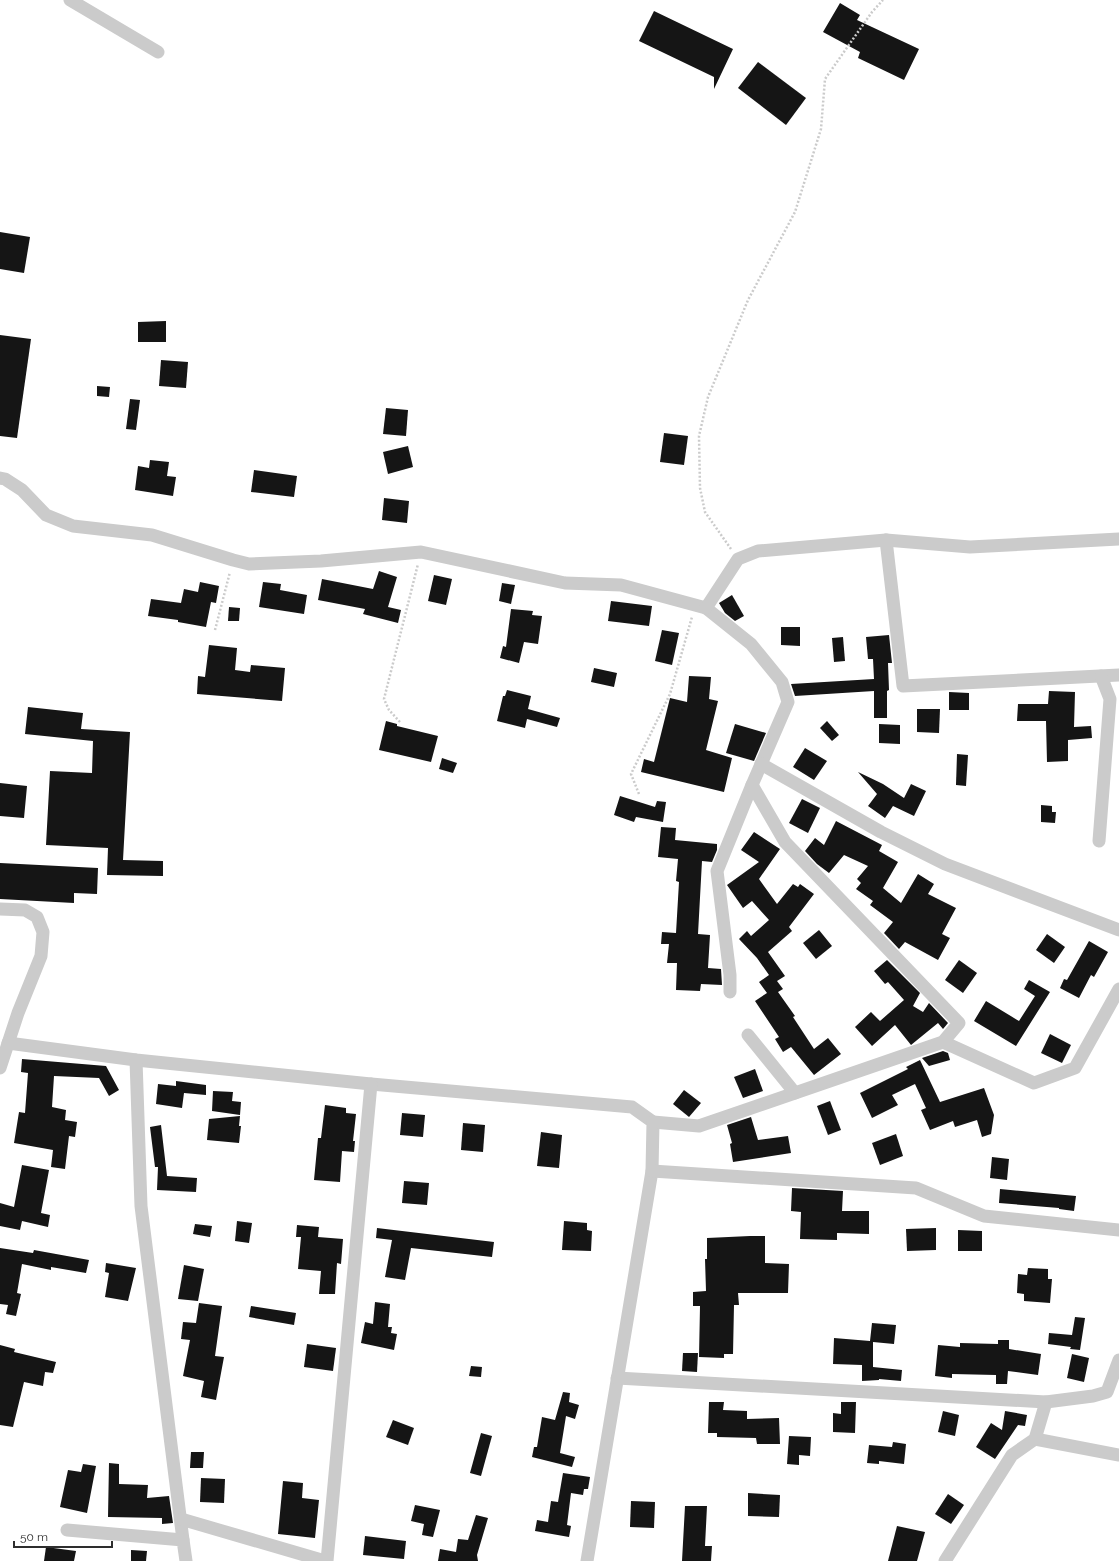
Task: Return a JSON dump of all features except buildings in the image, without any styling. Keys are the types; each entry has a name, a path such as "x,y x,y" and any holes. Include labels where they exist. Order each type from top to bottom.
{"street":[{"path":"70,0 158,52"},
{"path":"0,478 5,479 22,490 46,515 73,526 152,535 249,564 321,561 421,552 565,583 621,585 701,607 751,644 782,682 788,702 752,785 718,871 730,975 730,992"},
{"path":"701,607 738,559 758,551 886,540 970,546 1119,539"},
{"path":"886,540 903,686 1119,675"},
{"path":"1099,841 1110,699 1101,676"},
{"path":"761,764 881,832 945,864 1119,930"},
{"path":"8,1043 136,1060 371,1084 632,1107 653,1122 699,1126 943,1042 959,1023 785,842 752,785"},
{"path":"0,909 25,910 37,917 43,932 41,956 18,1013 0,1068"},
{"path":"943,1042 1034,1083 1076,1068 1119,989"},
{"path":"748,1035 795,1093"},
{"path":"136,1060 141,1206 186,1561"},
{"path":"181,1519 326,1561 371,1084"},
{"path":"587,1561 652,1171 653,1122"},
{"path":"652,1171 916,1188 984,1216 1119,1230"},
{"path":"617,1378 1046,1402 1094,1396 1107,1392 1119,1360"},
{"path":"945,1561 1012,1455 1035,1439 1046,1402"},
{"path":"1035,1439 1119,1455"},
{"path":"67,1530 183,1540"}],"path":[{"path":"738,559 705,512 700,488 699,436 708,397 748,300 795,212 821,129 825,79 872,12 883,0"},
{"path":"400,722 389,710 384,698 421,552"},
{"path":"215,630 233,560"},
{"path":"639,794 631,774 670,694 701,607"}]}
